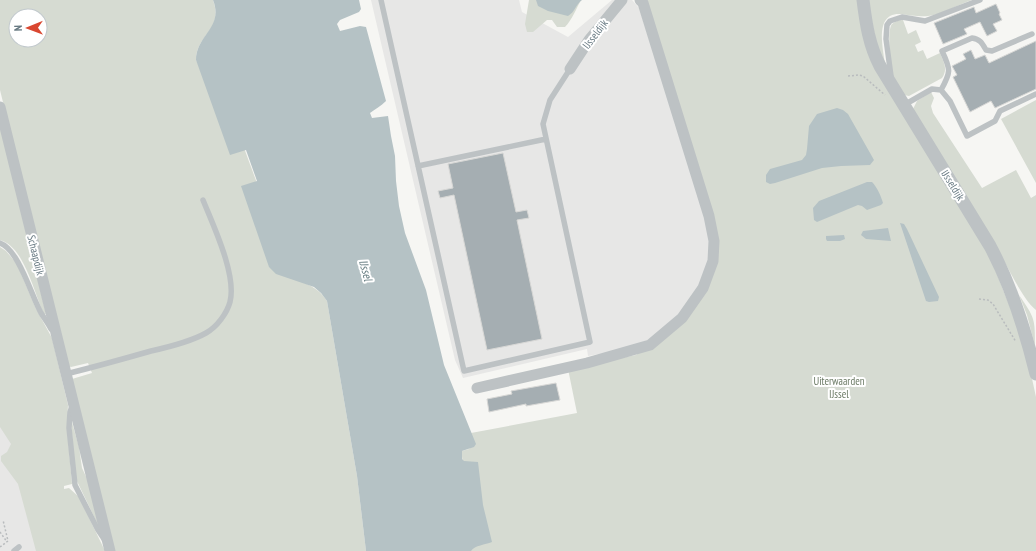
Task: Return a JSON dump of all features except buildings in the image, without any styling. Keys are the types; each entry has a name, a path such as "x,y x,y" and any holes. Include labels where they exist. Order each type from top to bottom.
{"street":[{"name":"IJsseldijk","path":"570,69 589,40 622,0"},
{"path":"477,388 602,359 650,345 682,318 703,288 713,261 714,241 710,216 657,46 643,3 640,0"},
{"name":"IJsseldijk","path":"863,0 866,30 874,54 903,106 1000,263 1022,319 1036,374"},
{"name":"Schaapdijk","path":"0,107 109,547"}],"lane":[{"path":"380,0 464,371 590,342 543,124 550,100 570,69"},
{"path":"892,87 886,39 887,25 890,21 902,17 925,21 980,0"},
{"path":"941,90 947,79 949,71 949,65 942,51 972,38 976,38 981,41 986,50 992,51 1032,34"},
{"path":"903,106 932,89 941,90 950,101 967,136 995,121 1000,111 1036,94"},
{"path":"418,166 546,139"},
{"path":"65,374 174,345 207,333 216,325 230,302 230,277 224,256 203,200"},
{"path":"0,243 12,253 19,264 41,313 56,336"},
{"name":"Schaapdijk","path":"73,403 70,412 69,428 75,485 98,530 109,547"},
{"path":"14,551 19,547"}],"path":[{"path":"848,76 863,76 896,105 903,106"},
{"path":"979,299 988,300 992,304 1018,347"},
{"path":"3,520 7,542"},
{"path":"0,532 7,542"},
{"path":"0,547 7,542"}],"shaded area":[{"path":"371,0 519,0 522,12 568,37 612,0 632,0 639,8 710,229 712,251 694,298 657,337 616,351 588,356 587,349 463,378 455,360"},
{"path":"0,328 47,551 0,551"}],"green space":[{"path":"0,0 213,0 215,19 200,44 197,51 196,60 244,148 292,278 316,289 327,301 357,476 366,551 114,551 72,379 92,373 88,363 71,367 68,366 0,90"},
{"path":"529,0 581,0 572,18 565,27 557,27 552,20 547,20 533,32 527,32 525,24"},
{"name":"Uiterwaarden IJssel","path":"643,0 859,0 862,29 986,247 1024,342 1036,397 1036,551 469,551 462,451 469,449 471,446 471,433 577,413 568,369 636,355 684,319 716,246"},
{"path":"868,0 972,0 933,15 921,16 900,14 892,15 886,19 883,25 882,33 885,65 878,53"},
{"path":"903,20 908,34 916,30 921,42 915,45 918,52 923,50 927,59 940,53 945,66 945,72 942,78 909,96 904,95 895,83 891,63 889,44 890,28 893,23"},
{"path":"931,92 934,98 931,106 933,113 982,188 1016,170 1031,198 1036,195 1036,310 1019,288 913,109 917,101"},
{"path":"1036,100 1036,183 1001,119"},
{"path":"0,121 46,314 44,314 27,271 16,251 8,244 0,240"},
{"path":"0,247 6,251 17,264 36,309 52,338 68,405 67,427 72,484 64,486 64,489 69,488 79,497 105,551 36,551 18,484 1,461 1,456 7,452 11,444 0,427"},
{"path":"1019,295 1033,319 1035,346 1027,315"},
{"path":"71,419 79,447 82,468 89,483 100,529 75,477"}],"water":[{"name":"IJssel","path":"213,0 359,0 361,9 359,12 340,20 337,24 340,31 360,26 366,27 386,101 370,113 372,118 388,116 395,156 399,206 405,233 426,290 444,365 476,444 474,447 462,451 462,459 464,461 478,462 483,505 492,542 478,546 471,551 366,551 357,476 327,301 314,287 276,274 269,267 241,186 257,181 246,150 230,155 196,60 197,51 200,44 215,18"},
{"path":"536,0 582,0 568,16 548,11 538,6"},
{"path":"837,108 848,114 874,160 870,165 822,168 775,183 770,184 766,182 766,175 770,169 802,160 806,155 809,126 817,114"},
{"path":"867,182 872,182 877,189 883,203 881,205 867,210 858,205 817,222 814,220 813,208 819,201"},
{"path":"900,223 904,224 907,229 939,297 938,301 926,301"},
{"path":"888,228 891,241 866,239 861,235 863,231"},
{"path":"844,235 845,239 840,241 827,241 826,239 826,236"}]}
